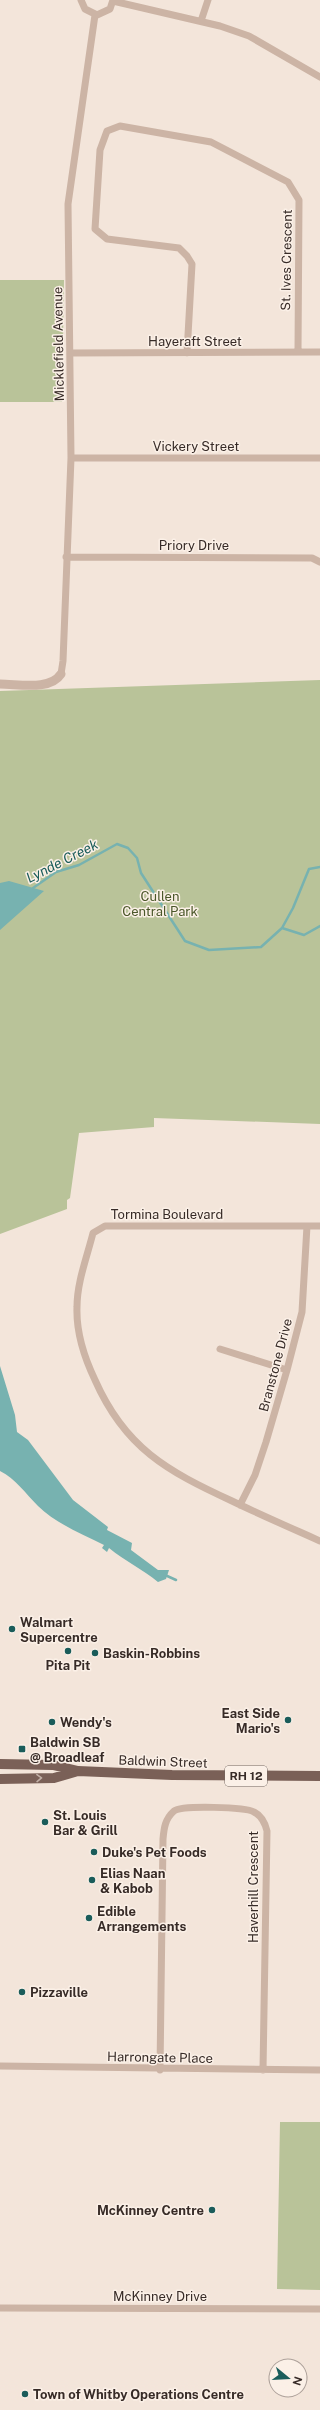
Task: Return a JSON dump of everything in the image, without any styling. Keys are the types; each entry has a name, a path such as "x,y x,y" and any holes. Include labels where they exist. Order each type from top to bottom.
{"main road":[{"name":"Baldwin Street","path":"0,1764 53,1764 78,1771 172,1775 320,1776"},
{"name":"Baldwin Street","path":"0,1779 54,1778 78,1771"}],"street":[{"path":"81,0 85,9 95,15 106,12 113,0 201,21 249,36 320,77"},
{"path":"201,21 208,0"},
{"name":"Micklefield Avenue","path":"61,674 63,661 71,458 71,353 68,204 95,15"},
{"name":"St. Ives Crescent","path":"187,353 192,264 188,256 179,248 107,239 95,229 100,150 107,131 120,126 211,142 288,182 299,200 298,352"},
{"name":"Hayeraft Street","path":"71,353 320,352"},
{"name":"Vickery Street","path":"71,458 320,458"},
{"name":"Priory Drive","path":"66,557 312,558 320,562"},
{"path":"0,684 49,684 57,680 61,674"},
{"name":"Tormina Boulevard","path":"320,1226 104,1226 93,1233 79,1284 77,1314 79,1333 86,1360 97,1386 123,1429 161,1465 184,1479 320,1542"},
{"name":"Branstone Drive","path":"240,1505 255,1475 287,1370 302,1312 306,1226"},
{"path":"220,1349 287,1370"},
{"name":"Haverhill Crescent","path":"160,2070 163,1839 165,1822 175,1810 190,1806 253,1811 264,1820 267,1831 264,2070"},
{"name":"Harrongate Place","path":"0,2066 160,2070 320,2070"},
{"name":"McKinney Drive","path":"0,2308 320,2309"}],"green space":[{"path":"0,280 64,280 62,402 0,402"},
{"name":"Cullen Central Park","path":"320,680 320,1124 154,1118 154,1127 79,1133 70,1198 67,1200 67,1209 0,1234 0,691"},
{"path":"280,2122 320,2122 320,2290 277,2289"}],"water":[{"path":"9,881 44,891 0,930 0,883"},
{"path":"0,1366 15,1415 17,1432 28,1440 73,1500 108,1527 107,1530 132,1543 131,1550 158,1570 169,1570 166,1579 158,1582 109,1548 107,1552 102,1548 104,1545 52,1518 38,1506 16,1482 0,1471"}],"waterway":[{"name":"Lynde Creek","path":"33,888 56,872 79,865 117,844 128,848 137,858 141,873 185,941 209,950 261,947 282,928 293,908 309,869 320,867"},
{"path":"282,928 304,935 320,926"},
{"path":"165,1575 176,1580"}],"place":[{"name":"Walmart Supercentre","path":"12,1629"},
{"name":"Pita Pit","path":"68,1651"},
{"name":"Baskin-Robbins","path":"95,1653"},
{"name":"East Side Mario's","path":"288,1720"},
{"name":"Wendy's","path":"52,1722"},
{"name":"Baldwin SB @ Broadleaf","path":"22,1749"},
{"name":"St. Louis Bar & Grill","path":"45,1822"},
{"name":"Duke's Pet Foods","path":"94,1852"},
{"name":"Elias Naan & Kabob","path":"92,1880"},
{"name":"Edible Arrangements","path":"89,1918"},
{"name":"Pizzaville","path":"22,1992"},
{"name":"McKinney Centre","path":"212,2210"},
{"name":"Town of Whitby Operations Centre","path":"25,2394"}]}
